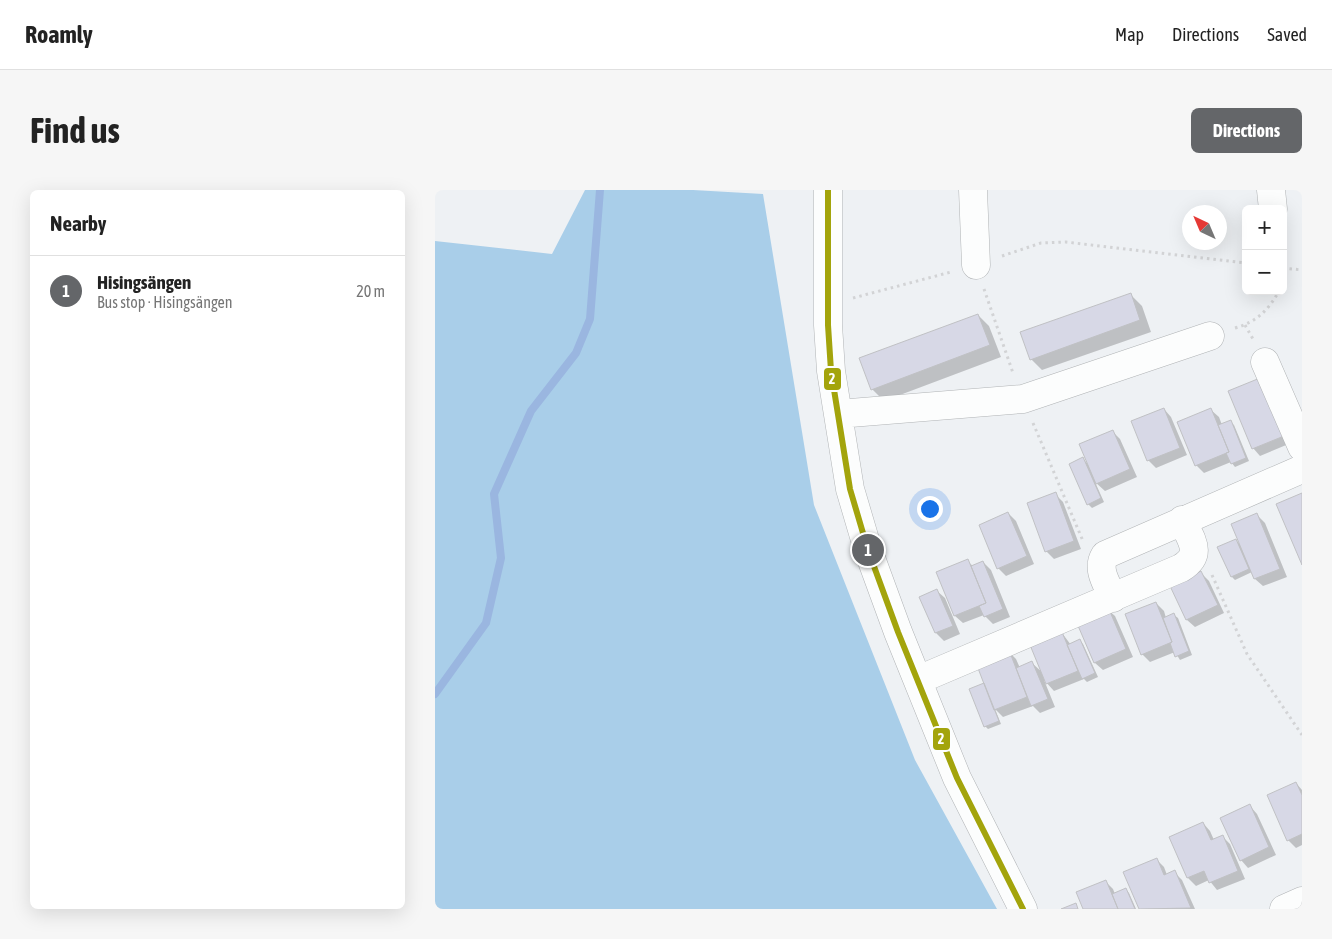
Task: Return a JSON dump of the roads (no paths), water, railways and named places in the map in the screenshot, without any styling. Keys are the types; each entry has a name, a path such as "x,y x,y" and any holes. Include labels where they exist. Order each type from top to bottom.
{"street":[{"path":"828,190 827,304 831,371 844,463 852,498 868,550 957,778 1023,909"},
{"path":"973,190 975,265"},
{"path":"1271,190 1273,205"},
{"path":"838,414 1023,399 1210,336"},
{"path":"1265,362 1302,446"},
{"path":"1113,598 1101,569 1101,561 1105,555 1302,469"},
{"path":"918,680 1181,568 1193,558 1195,550 1182,520"},
{"path":"1284,909 1302,901"}],"waterway":[{"path":"435,694 486,623 501,558 494,494 531,411 576,353 590,319 600,190"}],"place":[{"name":"Hisingsängen","path":"868,550"}]}
